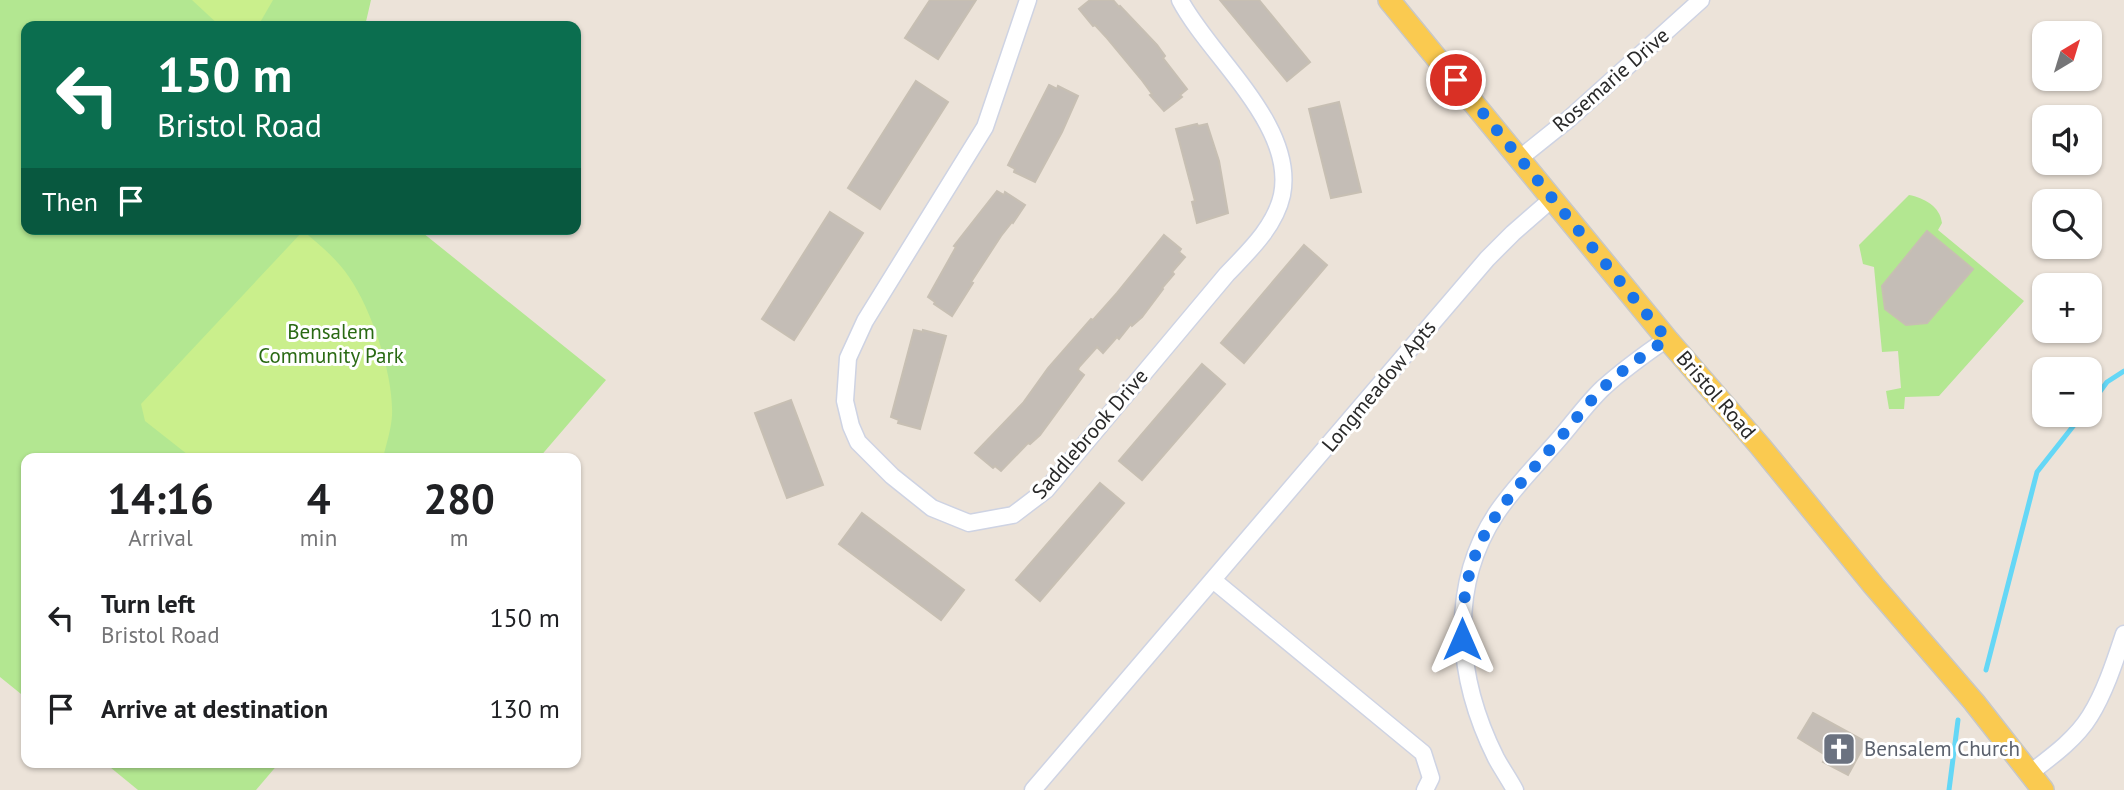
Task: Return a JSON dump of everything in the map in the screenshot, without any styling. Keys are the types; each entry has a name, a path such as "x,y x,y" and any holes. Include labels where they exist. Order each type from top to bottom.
{"main road":[{"name":"Bristol Road","path":"1389,0 1667,339 1974,702 2037,782"}],"street":[{"name":"Saddlebrook Drive","path":"1028,0 985,127 865,321 846,368 845,401 858,442 892,477 932,508 969,523 1013,515 1046,490 1227,274 1256,244 1282,195 1281,159 1262,112 1180,0"},
{"name":"Rosemarie Drive","path":"1520,158 1570,118 1701,0"},
{"name":"Longmeadow Apts","path":"1033,790 1487,259 1552,199"},
{"path":"1515,790 1496,757 1472,698 1465,667 1462,605 1476,553 1485,531 1513,491 1602,389 1667,339"},
{"path":"1213,580 1423,753 1431,778 1424,790"},
{"path":"2037,782 2098,703 2124,634"}],"green space":[{"name":"Bensalem Community Park","path":"0,0 371,0 366,21 21,21 21,235 425,235 606,380 543,453 21,453 21,694 0,677"},
{"path":"192,0 273,0 261,21 215,21"},
{"path":"1909,195 1935,207 1942,223 1938,230 2024,301 1939,396 1905,397 1904,409 1889,409 1886,391 1901,388 1898,351 1882,352 1874,267 1863,264 1859,245"},
{"path":"299,235 308,235 328,252 358,291 380,344 392,400 391,421 384,453 186,453 145,421 141,404"},
{"path":"111,768 275,768 256,790 138,790"}],"building":[{"path":"930,0 976,0 938,59 905,38"},
{"path":"1090,0 1113,0 1157,45 1165,56 1163,58 1187,89 1180,95 1182,97 1164,111 1107,38 1079,9"},
{"path":"1220,0 1259,0 1310,62 1287,81"},
{"path":"916,81 948,102 880,209 848,188"},
{"path":"1049,85 1057,89 1058,86 1078,96 1035,182 1014,172 1015,169 1008,165"},
{"path":"1339,102 1361,192 1331,198 1309,109"},
{"path":"1207,124 1219,161 1228,213 1197,223 1192,202 1195,201 1176,129"},
{"path":"997,191 1004,195 1005,192 1025,205 1001,236 952,316 928,297 956,247 954,246"},
{"path":"830,212 863,233 794,340 762,319"},
{"path":"1927,231 1973,269 1927,323 1906,325 1885,309 1882,286"},
{"path":"1164,235 1181,249 1179,252 1185,257 1172,272 1174,274 1163,289 1142,317 1132,326 1131,324 1119,339 1117,337 1103,353 1097,347 1079,367 1078,370 1084,375 1040,435 1028,443 1001,471 995,466 993,468 975,453 1023,403 1048,368 1117,293"},
{"path":"1304,245 1327,265 1244,363 1221,343"},
{"path":"914,330 946,336 920,429 898,423 899,420 891,417"},
{"path":"1202,364 1225,384 1142,480 1119,461"},
{"path":"791,400 823,485 787,498 755,413"},
{"path":"1100,483 1124,503 1040,601 1016,580"},
{"path":"862,513 964,590 941,620 839,544"},
{"name":"Bensalem Church","path":"1813,713 1866,742 1848,775 1823,762 1827,756 1798,738"}],"waterway":[{"path":"2102,389 2107,382 2124,371"},
{"path":"1986,670 2037,472 2073,427"},
{"path":"1949,790 1958,720"}],"place":[{"name":"Bensalem Church","path":"1839,749"}],"route":[{"path":"1456,80 1667,339 1602,389 1497,513 1485,531 1468,578 1462,605 1462,639"}]}
